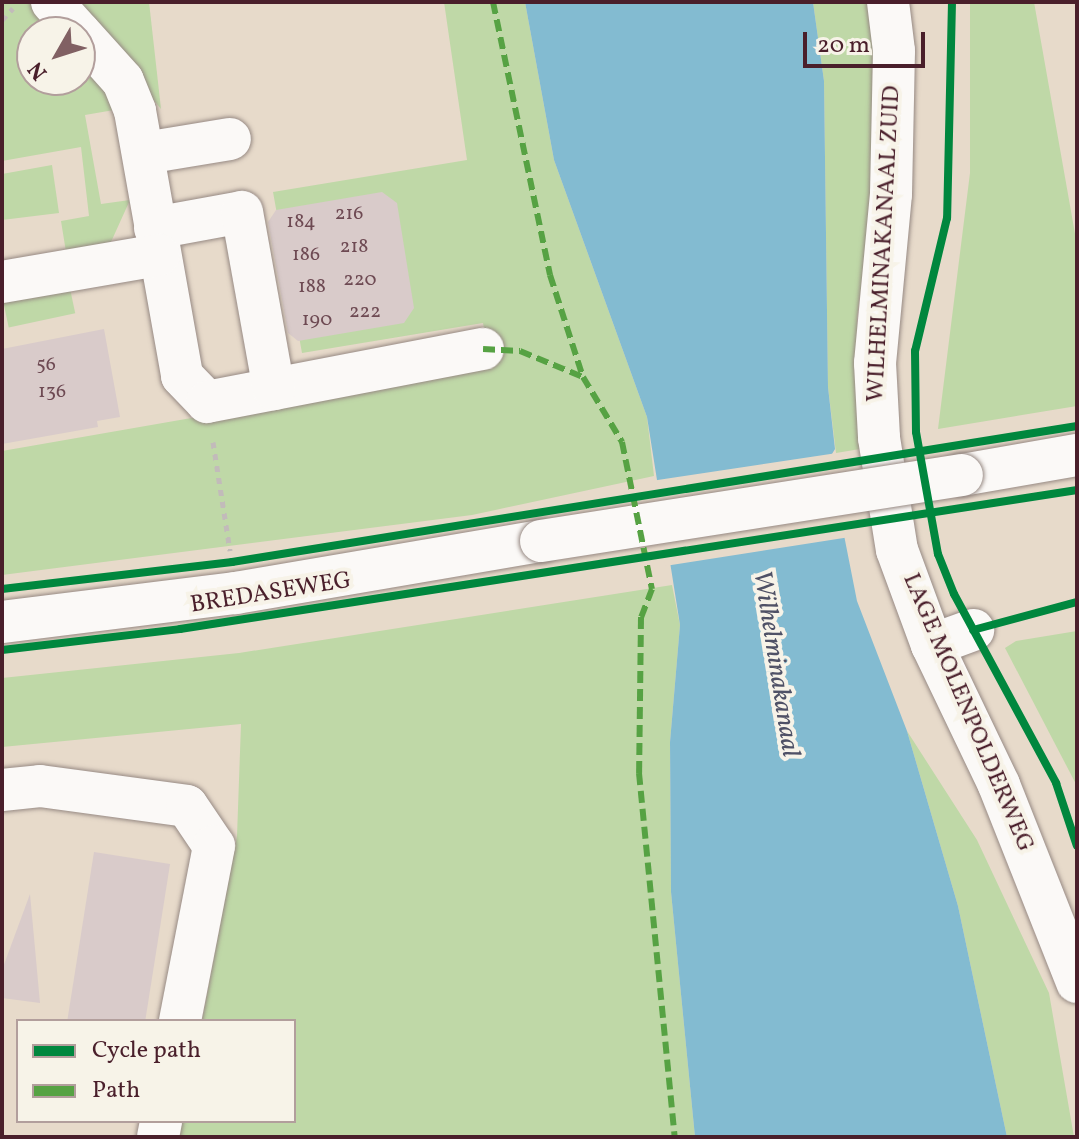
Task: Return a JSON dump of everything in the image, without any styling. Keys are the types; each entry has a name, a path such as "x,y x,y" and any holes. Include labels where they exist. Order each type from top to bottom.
{"street":[{"name":"WILHELMINAKANAAL ZUID","path":"879,438 875,363 891,178 894,51 888,2"},
{"path":"96,52 123,81 145,153 157,241 182,376 207,402 483,349"},
{"path":"145,153 230,139"},
{"path":"2,282 157,241 242,212 274,389"},
{"name":"LAGE MOLENPOLDERWEG","path":"879,438 897,550 932,645 999,785 1077,982"},
{"name":"BREDASEWEG","path":"2,622 236,593 1077,455"},
{"path":"932,645 973,630"},
{"path":"2,790 40,786 187,806 214,846 180,1019"}],"path":[{"path":"207,402 236,593"}],"green space":[{"path":"2,2 33,2 46,16 16,16 16,96 96,96 96,73 108,87 114,110 85,115 101,204 130,200 111,242 66,252 61,221 89,216 81,147 2,161"},
{"path":"72,2 149,2 161,109 96,31 96,16 84,16"},
{"path":"444,2 525,2 554,160 647,417 654,476 472,515 2,575 2,451 491,366 483,323 302,353 273,192 467,160"},
{"path":"813,2 871,2 877,79 872,205 857,318 860,449 836,453 828,387 824,81"},
{"path":"970,2 1034,2 1077,245 1077,406 938,429 970,173"},
{"path":"52,165 59,213 2,220 2,174"},
{"path":"69,284 75,313 9,327 2,298"},
{"path":"672,585 680,625 670,742 671,892 695,1137 179,1137 182,1123 296,1123 296,1019 202,1019 237,836 241,724 2,747 2,678 239,653"},
{"path":"1077,631 1077,786 1005,648 1016,641"},
{"path":"907,731 977,840 1049,993 1074,1137 1007,1137 958,906"}],"water":[{"name":"Wilhelminakanaal","path":"525,2 813,2 824,81 828,387 835,449 829,459 857,601 907,731 958,906 1007,1137 695,1137 671,892 670,742 680,625 647,417 554,160"}],"pier":[{"path":"837,453 834,459 850,537 665,566 651,481"}],"building":[{"path":"382,192 397,203 414,308 404,323 298,341 288,333 268,222 276,210"},
{"path":"104,329 120,417 97,421 98,427 2,444 2,349"},
{"path":"94,852 170,864 146,1019 68,1019"},
{"path":"30,894 40,1003 2,998 2,970"}],"marked path":[{"path":"493,2 550,275 583,377"},
{"path":"483,349 520,351 583,377 622,442 652,589 641,617 639,773 675,1137"}],"cycle path":[{"path":"952,2 947,218 915,351 916,432 938,554 954,594 1056,783 1077,846"},
{"path":"2,589 232,562 1077,426"},
{"path":"2,650 180,629 1077,490"},
{"path":"973,630 1077,602"}]}
